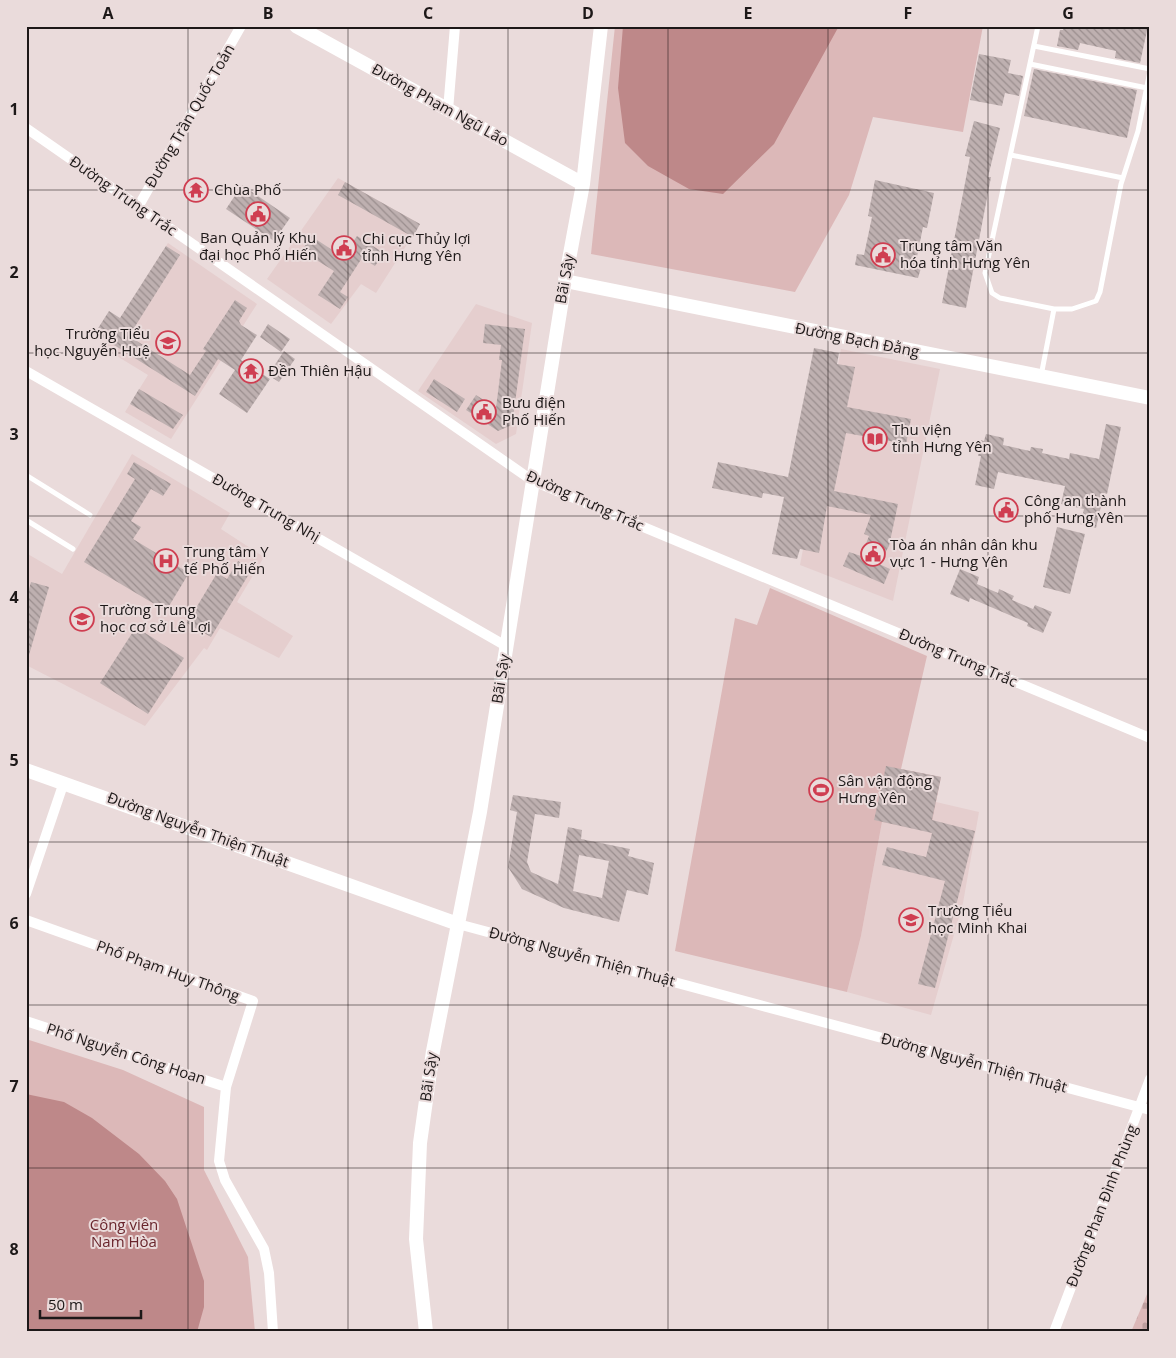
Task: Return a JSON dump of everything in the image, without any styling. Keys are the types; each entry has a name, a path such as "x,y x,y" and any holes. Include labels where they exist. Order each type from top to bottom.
{"street":[{"name":"Đường Trần Quốc Toản","path":"138,207 242,26"},
{"name":"Đường Phạm Ngũ Lão","path":"296,26 583,184"},
{"path":"448,110 455,26"},
{"name":"Bãi Sậy","path":"426,1332 416,1239 420,1143 432,1051 480,812 564,281 583,184 600,26"},
{"name":"Đường Trưng Trắc","path":"26,128 533,481 1150,738"},
{"name":"Đường Bạch Đằng","path":"564,281 1150,398"},
{"name":"Đường Trưng Nhị","path":"26,371 506,646"},
{"name":"Đường Nguyễn Thiện Thuật","path":"26,770 458,924 1144,1109"},
{"path":"26,894 64,782"},
{"name":"Phố Phạm Huy Thông","path":"26,920 253,1001 226,1087"},
{"name":"Phố Nguyễn Công Hoan","path":"26,1021 226,1087"},
{"name":"Đường Phan Đình Phùng","path":"1054,1332 1144,1109 1150,1079"},
{"path":"226,1087 219,1161 225,1180 264,1249 269,1274 273,1332"}],"lane":[{"path":"1034,46 1150,70 1138,131 1123,178 1100,292 1096,301 1072,309 1054,309 1000,298 992,293 988,285 986,273 1038,26"},
{"path":"1030,64 1147,88"},
{"path":"1011,155 1123,178"},
{"path":"1041,376 1054,309"},
{"path":"26,475 90,515"},
{"path":"26,520 73,549"}],"shaded area":[{"path":"623,26 839,26 774,144 723,194 689,189 648,166 625,143 618,88"},
{"path":"338,178 420,224 376,293 361,284 331,324 267,279"},
{"name":"Trường Tiểu học Nguyễn Huệ","path":"168,243 257,304 171,439 125,412 148,375 102,347"},
{"name":"Bưu điện Phố Hiến","path":"476,304 532,323 516,434 496,444 418,391"},
{"name":"Thu viện tỉnh Hưng Yên","path":"841,349 940,369 893,601 800,565"},
{"path":"132,454 230,513 221,529 264,557 237,602 293,636 279,658 220,628 207,650 204,648 145,726 26,665 26,553 62,574"},
{"name":"Trường Tiểu học Minh Khai","path":"936,802 979,812 963,903 931,1015 847,992 861,936 882,822 930,832"},
{"name":"Công viên Nam Hòa","path":"26,1094 64,1102 92,1118 139,1154 165,1181 177,1199 204,1281 204,1307 197,1332 26,1332"}],"green space":[{"path":"615,26 983,26 963,132 873,117 849,195 795,292 591,254"},
{"name":"Sân vận động Hưng Yên","path":"770,588 927,656 901,769 941,777 930,832 882,822 861,936 847,992 675,951 735,618 757,625"},
{"name":"Công viên Nam Hòa","path":"26,1039 123,1070 204,1107 204,1170 248,1257 255,1332 26,1332"},
{"path":"1150,1287 1150,1332 1131,1332"}],"building":[{"path":"1063,26 1148,26 1140,63 1115,58 1116,51 1080,43 1078,50 1057,46 1060,30 1063,30"},
{"path":"979,54 1011,60 1008,73 1023,76 1019,96 1005,93 1002,106 970,100"},
{"path":"1034,69 1137,90 1127,138 1024,116"},
{"path":"974,121 1000,128 988,177 991,177 966,308 942,303 970,157 965,156"},
{"path":"875,180 934,193 927,228 923,227 915,267 921,268 918,278 855,265 857,254 864,255 872,217 868,216"},
{"path":"345,182 420,224 413,237 338,195"},
{"name":"Ban Quản lý Khu đại học Phố Hiến","path":"242,185 290,218 274,241 226,209"},
{"path":"311,236 343,257 357,236 384,253 375,266 362,258 340,292 348,297 340,309 318,295 334,271 302,251"},
{"path":"166,246 180,255 129,336 190,375 206,351 203,349 235,300 247,308 239,321 241,325 257,335 241,360 270,379 247,413 219,394 235,370 218,359 195,396 95,333 109,311 120,318"},
{"path":"268,324 290,339 281,352 260,337"},
{"path":"485,324 525,329 512,425 498,431 466,410 476,395 496,408 502,360 499,360 501,345 483,343"},
{"path":"814,348 839,353 837,364 855,367 847,407 911,419 906,444 846,433 834,491 898,504 889,546 879,564 890,569 884,584 843,566 849,552 861,556 869,536 864,534 871,515 827,506 819,553 800,549 797,559 772,554 784,497 763,493 762,498 712,488 718,462 788,477"},
{"path":"284,351 295,359 279,382 268,375"},
{"path":"434,379 465,399 457,412 426,392"},
{"path":"139,389 183,415 173,429 130,404"},
{"path":"1106,424 1121,427 1107,494 1104,493 1096,528 1080,524 1084,509 1061,504 1065,486 998,472 994,489 975,485 981,456 978,456 981,440 984,441 986,434 1004,438 1003,445 1030,451 1031,447 1043,449 1042,453 1069,459 1070,453 1099,459"},
{"path":"134,462 171,484 163,496 151,489 131,521 141,527 133,539 189,573 166,611 84,562 135,479 127,474"},
{"path":"1057,527 1085,534 1070,594 1043,587"},
{"path":"238,561 252,569 211,637 187,623 217,573 227,579"},
{"path":"960,569 979,577 977,584 998,593 999,589 1014,596 1012,600 1033,609 1035,605 1052,612 1043,633 1027,626 1028,623 970,598 969,602 950,594"},
{"path":"31,582 49,587 29,655 26,654 26,600"},
{"path":"136,627 184,658 148,714 100,683"},
{"path":"886,766 941,777 932,820 975,831 935,988 918,984 945,881 882,865 887,847 926,857 932,833 874,820"},
{"path":"513,795 561,802 559,818 535,814 527,862 531,872 558,884 568,827 582,830 581,839 630,849 628,856 654,863 648,895 627,890 619,922 564,908 522,889 508,867 517,812 510,810","holes":["579,855 609,861 602,898 573,891"]}],"place":[{"name":"Chùa Phố","path":"196,190"},
{"name":"Ban Quản lý Khu đại học Phố Hiến","path":"258,214"},
{"name":"Chi cục Thủy lợi tỉnh Hưng Yên","path":"344,248"},
{"name":"Trung tâm Văn hóa tỉnh Hưng Yên","path":"883,255"},
{"name":"Trường Tiểu học Nguyễn Huệ","path":"168,343"},
{"name":"Đền Thiên Hậu","path":"251,371"},
{"name":"Bưu điện Phố Hiến","path":"484,412"},
{"name":"Thu viện tỉnh Hưng Yên","path":"875,439"},
{"name":"Công an thành phố Hưng Yên","path":"1006,510"},
{"name":"Tòa án nhân dân khu vực 1 - Hưng Yên","path":"873,554"},
{"name":"Trung tâm Y tế Phố Hiến","path":"166,561"},
{"name":"Trường Trung học cơ sở Lê Lợi","path":"82,619"},
{"name":"Sân vận động Hưng Yên","path":"821,790"},
{"name":"Trường Tiểu học Minh Khai","path":"911,920"}]}
